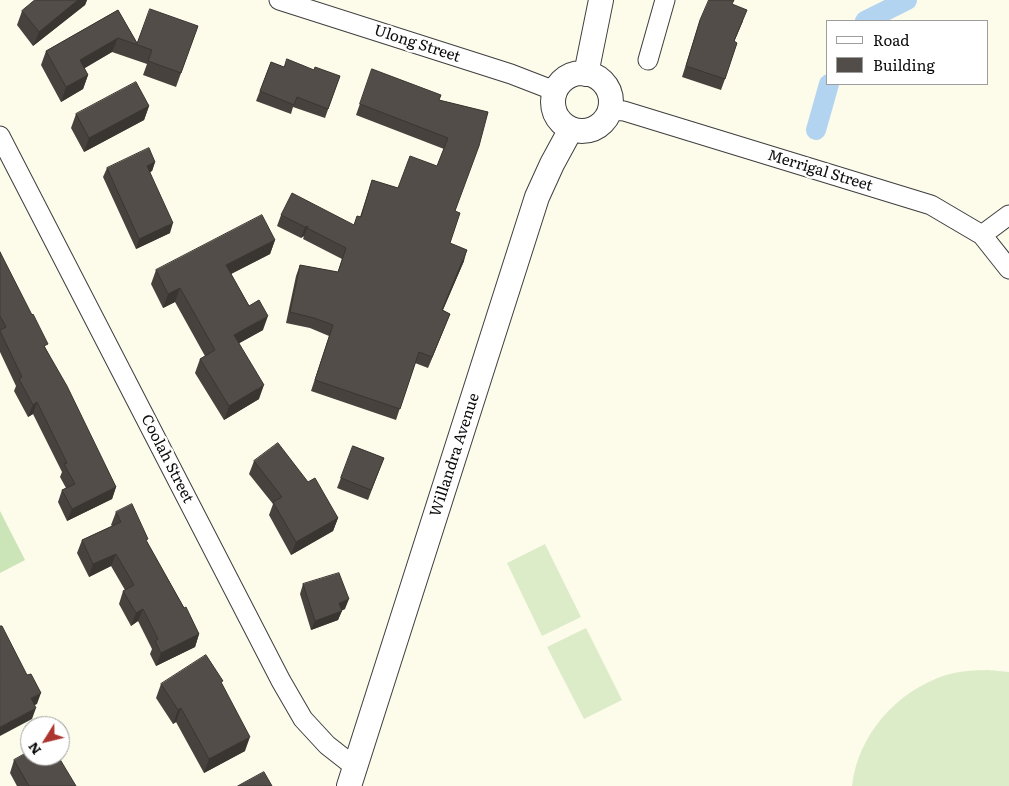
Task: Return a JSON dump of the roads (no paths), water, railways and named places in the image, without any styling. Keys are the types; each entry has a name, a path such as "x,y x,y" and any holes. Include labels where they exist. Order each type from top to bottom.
{"street":[{"name":"Ulong Street","path":"279,0 511,74 555,91"},
{"path":"586,74 601,0"},
{"path":"648,60 666,0"},
{"path":"573,74 586,74 599,79 606,87 610,96 610,110 603,123 595,128 585,131 571,129 562,123 555,113 553,102 555,91 558,86 573,74"},
{"name":"Merrigal Street","path":"610,110 624,111 931,206 982,235 1009,269"},
{"name":"Willandra Avenue","path":"352,777 537,197 571,129"},
{"name":"Coolah Street","path":"0,136 277,672 303,719 327,745 352,777"},
{"path":"982,235 1009,215"}],"waterway":[{"path":"867,20 907,0"},
{"path":"816,130 829,85"}]}
